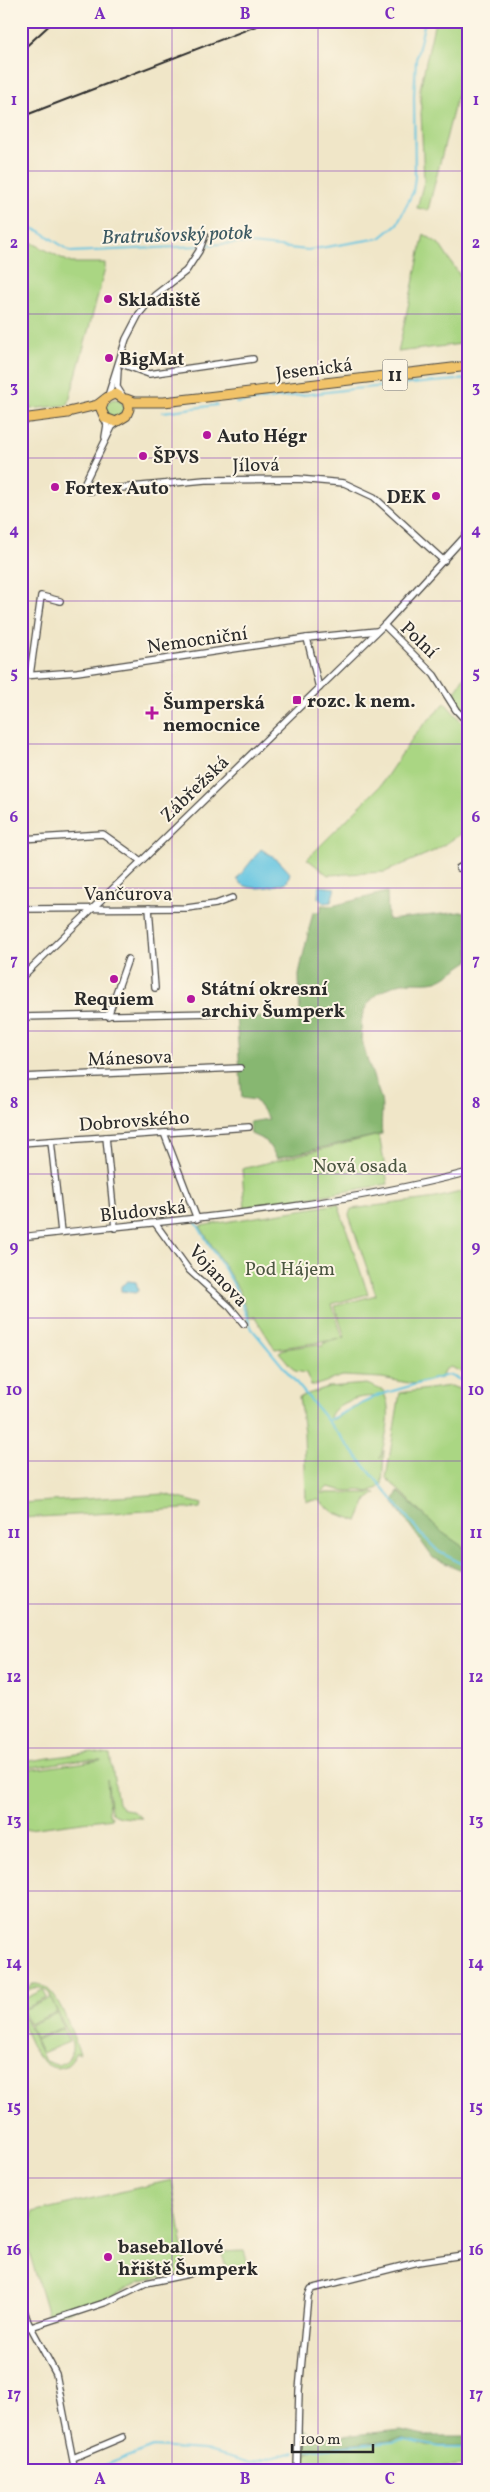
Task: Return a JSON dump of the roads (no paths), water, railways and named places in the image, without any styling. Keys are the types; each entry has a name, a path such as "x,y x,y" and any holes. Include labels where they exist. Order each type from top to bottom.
{"main road":[{"name":"Jesenická","path":"21,419 64,413 97,405 114,394 134,402 164,402 469,366"},
{"path":"103,416 101,405 106,398"},
{"path":"123,419 129,406 124,398"},
{"name":"Jesenická","path":"64,413 96,412 110,421 123,419 135,409 164,402"}],"street":[{"path":"106,398 110,392 113,376 119,364 126,339 145,305 186,271 199,251 204,238"},
{"path":"119,364 149,374 253,360"},
{"path":"119,364 118,390 124,398"},
{"name":"Jílová","path":"102,448 107,425 103,416"},
{"name":"Jílová","path":"123,419 112,427 85,482 86,488 89,491 206,480 298,479 344,483 374,497 444,561"},
{"name":"Zábřežská","path":"21,978 384,625 469,532"},
{"path":"30,675 41,596 60,601"},
{"name":"Polní","path":"384,625 434,675 456,710 469,724"},
{"name":"Nemocniční","path":"21,676 77,672 307,638 376,631"},
{"path":"307,638 319,688"},
{"path":"21,839 103,834 141,861"},
{"path":"459,868 469,862"},
{"name":"Vančurova","path":"21,909 187,908 216,904 232,898"},
{"path":"149,908 154,988"},
{"path":"108,1016 128,959"},
{"path":"21,1017 216,1013"},
{"name":"Mánesova","path":"21,1077 240,1068"},
{"name":"Dobrovského","path":"21,1143 249,1127"},
{"path":"164,1133 197,1220"},
{"path":"106,1137 115,1228"},
{"path":"51,1141 61,1232"},
{"name":"Bludovská","path":"21,1237 197,1220 267,1210 428,1182 469,1172"},
{"name":"Vojanova","path":"155,1223 189,1270 230,1307 244,1324"},
{"path":"296,2471 299,2390 308,2296 311,2289 418,2262 469,2254"},
{"path":"21,2328 31,2327 106,2302 146,2283 189,2274"},
{"path":"21,2301 31,2327 56,2374 75,2471"},
{"path":"73,2458 124,2437"}],"water":[{"path":"261,849 279,861 290,873 287,882 275,886 254,888 241,884 237,879"},
{"path":"319,886 335,888 331,902 324,903 318,898"},
{"path":"128,1281 136,1282 138,1291 135,1293 121,1291 121,1286"}],"waterway":[{"name":"Bratrušovský potok","path":"203,245 241,243 308,250 380,238 397,224 413,192 415,177 414,96 416,60 425,21"},
{"name":"Bratrušovský potok","path":"21,225 40,231 71,252 199,246"},
{"path":"236,403 352,389 469,379"},
{"path":"163,412 217,405"},
{"path":"195,1221 233,1283 252,1329 420,1533 439,1552 469,1567"},
{"path":"329,1420 379,1395 448,1375 469,1383"},
{"path":"300,2451 403,2440 440,2447 466,2447"},
{"path":"90,2471 153,2447 204,2450 251,2463 295,2452"},
{"path":"32,2471 84,2471"}],"railway":[{"path":"21,51 54,21"},
{"path":"21,117 269,21"}],"place":[{"name":"Skladiště","path":"108,299"},
{"name":"BigMat","path":"109,358"},
{"name":"Auto Hégr","path":"207,435"},
{"name":"ŠPVS","path":"143,456"},
{"name":"Fortex Auto","path":"55,487"},
{"name":"DEK","path":"436,496"},
{"name":"rozc. k nem.","path":"297,700"},
{"name":"Šumperská nemocnice","path":"152,713"},
{"name":"Requiem","path":"114,979"},
{"name":"Státní okresní archiv Šumperk","path":"191,999"},
{"name":"baseballové hřiště Šumperk","path":"108,2257"}],"park label":[{"name":"Nová osada","path":"360,1165"},
{"name":"Pod Hájem","path":"290,1268"}]}
